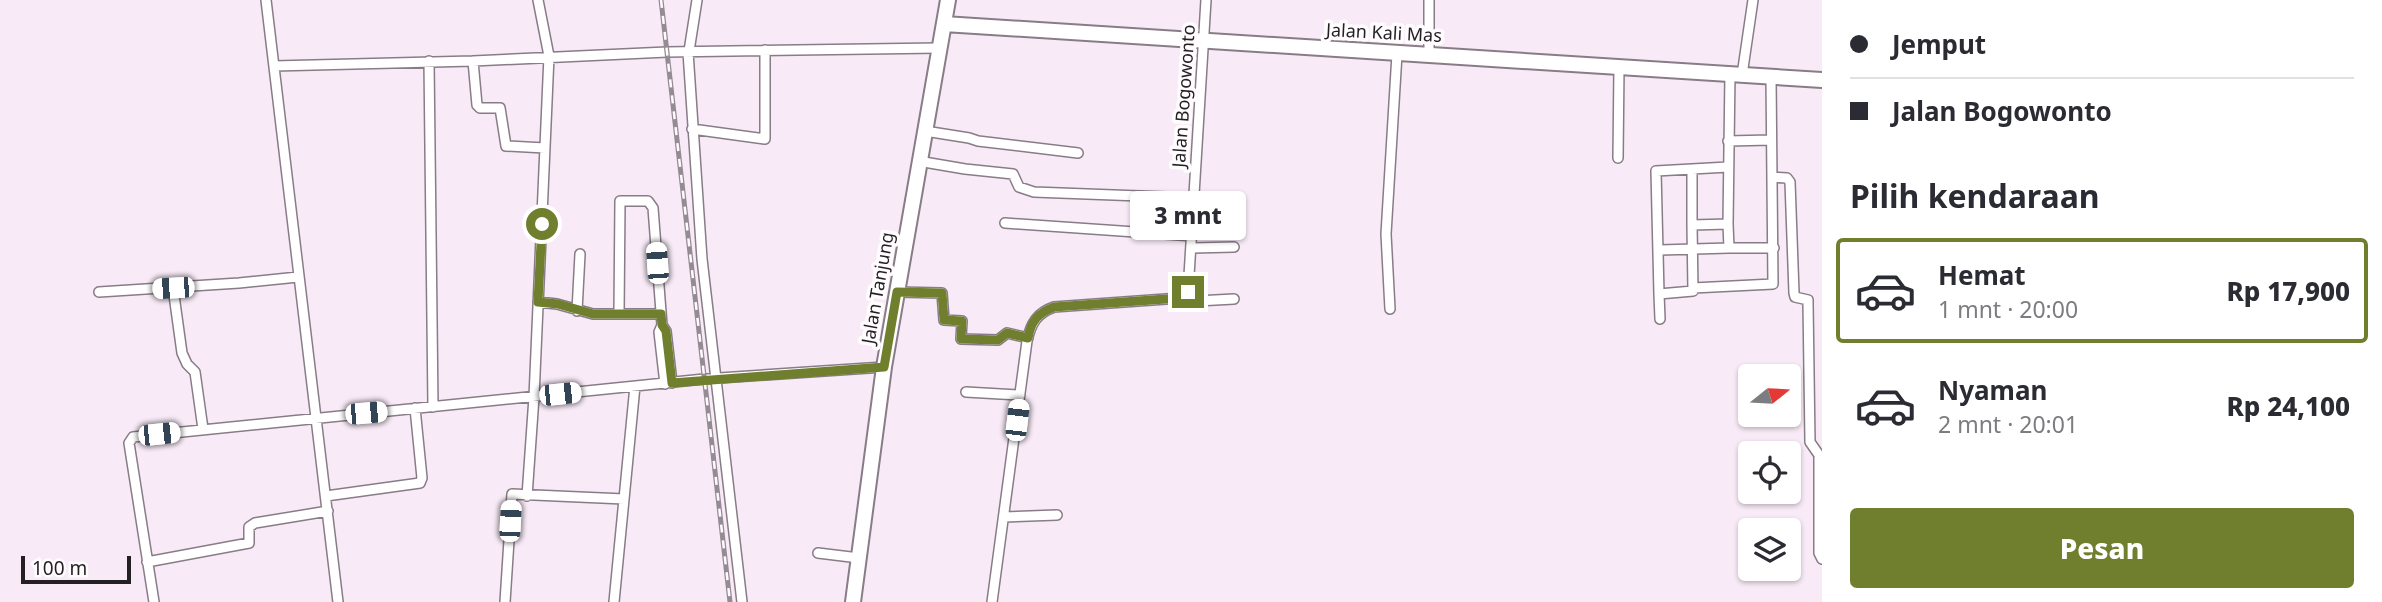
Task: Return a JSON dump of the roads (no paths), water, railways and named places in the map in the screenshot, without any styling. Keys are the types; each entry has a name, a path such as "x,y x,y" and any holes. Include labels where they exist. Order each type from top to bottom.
{"main road":[{"name":"Jalan Tanjung","path":"853,602 884,367 948,0"},
{"name":"Jalan Kali Mas","path":"944,24 1822,80"}],"street":[{"path":"266,0 338,602"},
{"path":"527,496 549,56 538,0"},
{"path":"698,0 689,52 692,129 702,259 743,602"},
{"name":"Jalan Bogowonto","path":"1185,296 1188,292 1193,236 1206,0"},
{"path":"1429,0 1429,55"},
{"path":"1729,248 1728,141 1736,74 1753,0"},
{"path":"274,66 689,52 939,48"},
{"path":"692,129 765,139 765,50"},
{"path":"1390,309 1386,234 1397,54"},
{"path":"429,61 433,407"},
{"path":"473,61 477,105 480,108 500,108 506,146 545,148"},
{"path":"1618,158 1619,67"},
{"path":"1693,288 1772,285 1774,280 1771,76"},
{"path":"925,131 978,141 1078,153"},
{"path":"1728,141 1771,140"},
{"path":"918,161 965,170 1013,174 1019,187 1034,192 1193,198"},
{"path":"1660,319 1656,171 1728,167"},
{"path":"1659,294 1691,292 1693,288 1692,169"},
{"path":"1772,177 1787,178 1790,182 1794,293 1796,297 1808,300 1810,439 1811,446 1819,457 1819,553 1822,559"},
{"path":"619,314 619,204 620,201 627,200 648,201 653,208 662,325 666,331 668,383"},
{"path":"1005,223 1193,236"},
{"path":"1692,225 1728,224"},
{"path":"1192,247 1234,247"},
{"path":"1660,250 1774,248"},
{"path":"577,311 580,254"},
{"path":"99,292 298,277"},
{"path":"173,288 182,353 184,360 195,372 204,429"},
{"path":"897,292 942,293 944,320 962,321 961,339 998,340 1007,333 1028,338"},
{"path":"992,602 1028,338 1036,317 1054,307 1185,296 1197,301 1234,299"},
{"path":"538,302 558,304 593,314 661,314"},
{"path":"154,602 130,441 136,436 717,378 884,367"},
{"path":"614,602 635,386"},
{"path":"966,392 1020,395"},
{"path":"326,496 420,483 422,478 415,408"},
{"path":"505,602 512,494 624,499"},
{"path":"147,562 249,543 249,527 254,523 328,511"},
{"path":"1004,517 1057,515"},
{"path":"818,553 859,558"}],"railway":[{"path":"661,0 730,602"}]}
